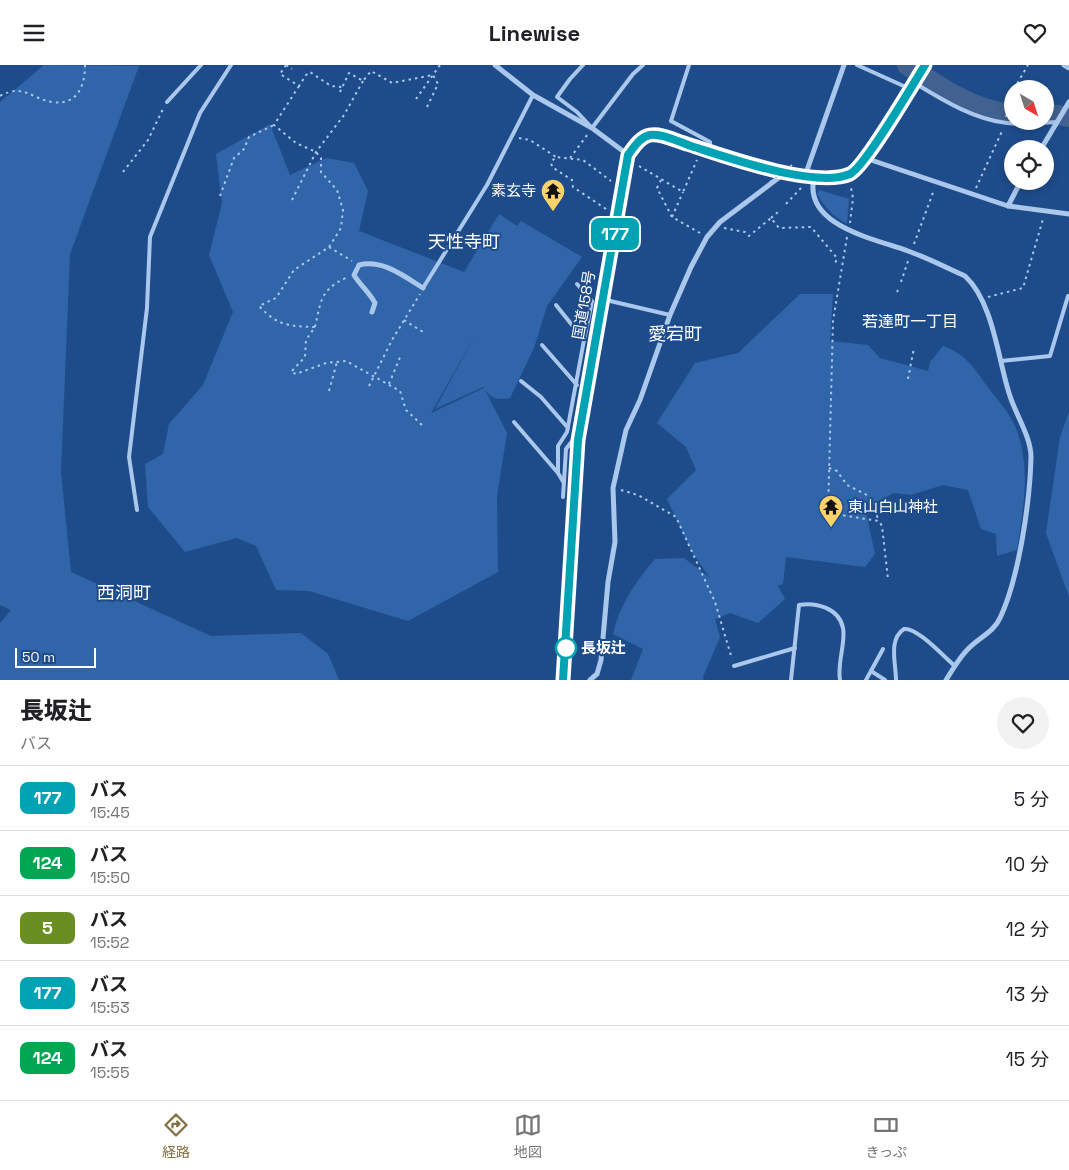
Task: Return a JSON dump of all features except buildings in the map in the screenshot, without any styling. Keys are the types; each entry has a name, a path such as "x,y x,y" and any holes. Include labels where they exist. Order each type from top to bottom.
{"highway":[{"path":"628,157 638,142 650,135 789,169 810,177 849,174 865,158 918,76"},
{"name":"国道158号","path":"563,680 578,440 628,157"}],"street":[{"path":"495,65 534,95 592,128 628,157"},
{"path":"844,65 810,177 812,194 824,213 834,223 911,252 966,276 980,297 1001,361 1009,395 1030,450 1023,532 1015,570 1000,618 988,633 968,647 946,680"},
{"path":"1064,65 1069,68"},
{"path":"1046,140 1069,102"},
{"path":"865,158 1008,205 1045,212 1069,214"},
{"path":"590,680 597,674 600,660 608,582 615,542 614,488 618,458 626,430 640,400 670,315 706,237 720,223 789,169"},
{"path":"1008,205 1016,190"},
{"path":"372,312 375,303 369,291 358,282 354,275 359,265 368,263 394,271 423,288"}],"lane":[{"path":"167,102 201,65"},
{"path":"137,510 129,457 147,307 150,237 200,113 231,65"},
{"path":"583,65 570,79 558,97 577,112 592,128 633,74 643,65"},
{"path":"689,65 671,121 710,142 706,150"},
{"path":"857,65 918,76 965,110 1004,123"},
{"path":"423,288 487,185 534,95"},
{"path":"558,473 558,446 568,428 592,301 577,284"},
{"path":"1001,361 1050,357 1068,296"},
{"path":"604,299 670,315"},
{"path":"556,305 584,339"},
{"path":"542,345 576,385"},
{"path":"522,381 541,397 568,428"},
{"path":"514,422 558,473 564,483"},
{"path":"562,497 566,449 573,440 578,440"},
{"path":"791,680 798,605 817,605 833,612 843,628 840,680"},
{"path":"896,680 895,638 904,629 911,629 955,666"},
{"path":"734,666 795,648"},
{"path":"866,680 884,649"},
{"path":"871,671 885,680"}],"path":[{"path":"0,96 7,92 18,91 30,93 52,102 67,100 80,92 84,84 85,65"},
{"path":"292,69 286,65 280,74 299,86"},
{"path":"416,99 440,65"},
{"path":"1019,80 1028,65"},
{"path":"292,200 316,152 344,115 363,81 371,71 392,83 433,75"},
{"path":"220,196 234,157 244,149 249,137 274,125 306,75 310,72 331,86 342,87"},
{"path":"340,91 349,73 363,81"},
{"path":"427,107 438,84 433,75"},
{"path":"123,172 148,139 167,102"},
{"path":"274,125 296,143 316,152 321,158 321,172 337,190 343,210 341,228 329,247 294,270 276,298 259,306 272,321 298,327 315,327"},
{"path":"973,194 1004,125"},
{"path":"570,158 592,128"},
{"path":"512,135 530,140 556,157 583,160 623,189"},
{"path":"672,217 683,192 706,150"},
{"path":"556,157 551,162 552,167 572,180 573,187 606,208 605,217"},
{"path":"628,157 642,168 683,192"},
{"path":"638,175 642,168"},
{"path":"770,182 789,169"},
{"path":"786,203 810,177"},
{"path":"661,179 656,188 672,217 706,237"},
{"path":"916,240 936,182"},
{"path":"853,198 833,321 828,513 879,521"},
{"path":"720,223 726,230 745,232 749,236 778,212"},
{"path":"980,297 995,296 1023,288 1045,212"},
{"path":"771,218 779,228 811,227 836,258 835,264"},
{"path":"329,247 359,265"},
{"path":"901,282 907,265"},
{"path":"354,275 330,286 322,300 315,327 306,340 305,357 291,372 296,373 326,363 346,361 400,391 406,410 424,427"},
{"path":"369,386 415,302"},
{"path":"404,320 423,332"},
{"path":"908,379 914,348"},
{"path":"389,384 401,355"},
{"path":"329,391 337,362"},
{"path":"829,468 837,471 847,485 868,496 874,503 882,526 888,579"},
{"path":"614,488 638,495 676,517 715,602 734,666"}],"shaded area":[{"path":"44,65 139,66 70,254 61,472 71,572 211,636 301,633 328,654 339,680 0,680 0,623 11,610 0,605 0,102"},
{"path":"270,124 290,175 326,158 354,163 368,191 359,231 464,272 499,214 517,226 521,221 582,257 547,306 534,348 510,398 496,398 485,390 507,433 497,496 498,572 408,621 309,591 276,590 256,546 237,538 185,552 148,507 145,464 163,454 169,424 203,385 233,312 209,255 222,203 216,154","holes":["476,334 435,409 484,388 431,413"]},
{"path":"819,190 849,199 847,224 834,216 827,208 817,194"},
{"path":"800,294 833,294 830,341 868,345 880,358 928,371 930,362 943,346 958,353 973,367 1009,416 1020,441 1025,472 1025,488 1017,550 997,556 996,534 981,529 968,490 943,485 911,495 894,493 865,508 875,554 865,567 786,557 783,584 778,586 785,599 758,623 730,613 715,619 720,637 703,677 704,680 631,680 643,649 613,634 619,614 641,576 655,559 684,558 710,578 692,552 667,499 696,470 686,447 657,423 695,363 738,353"},
{"path":"1069,412 1069,597 1046,533 1060,437"}],"waterway":[{"path":"907,65 970,103 1004,113"},
{"path":"1054,114 1069,117"}],"bus line":[{"name":"177","path":"563,680 578,440 628,155 644,137 657,135 729,158 814,178 849,174 865,158 925,65"}],"place":[{"name":"素玄寺","path":"553,212"},
{"name":"東山白山神社","path":"831,528"},
{"name":"長坂辻","path":"566,648"}],"district":[{"name":"天性寺町","path":"464,242"},
{"name":"若達町一丁目","path":"910,321"},
{"name":"愛宕町","path":"675,334"},
{"name":"西洞町","path":"124,593"}]}
